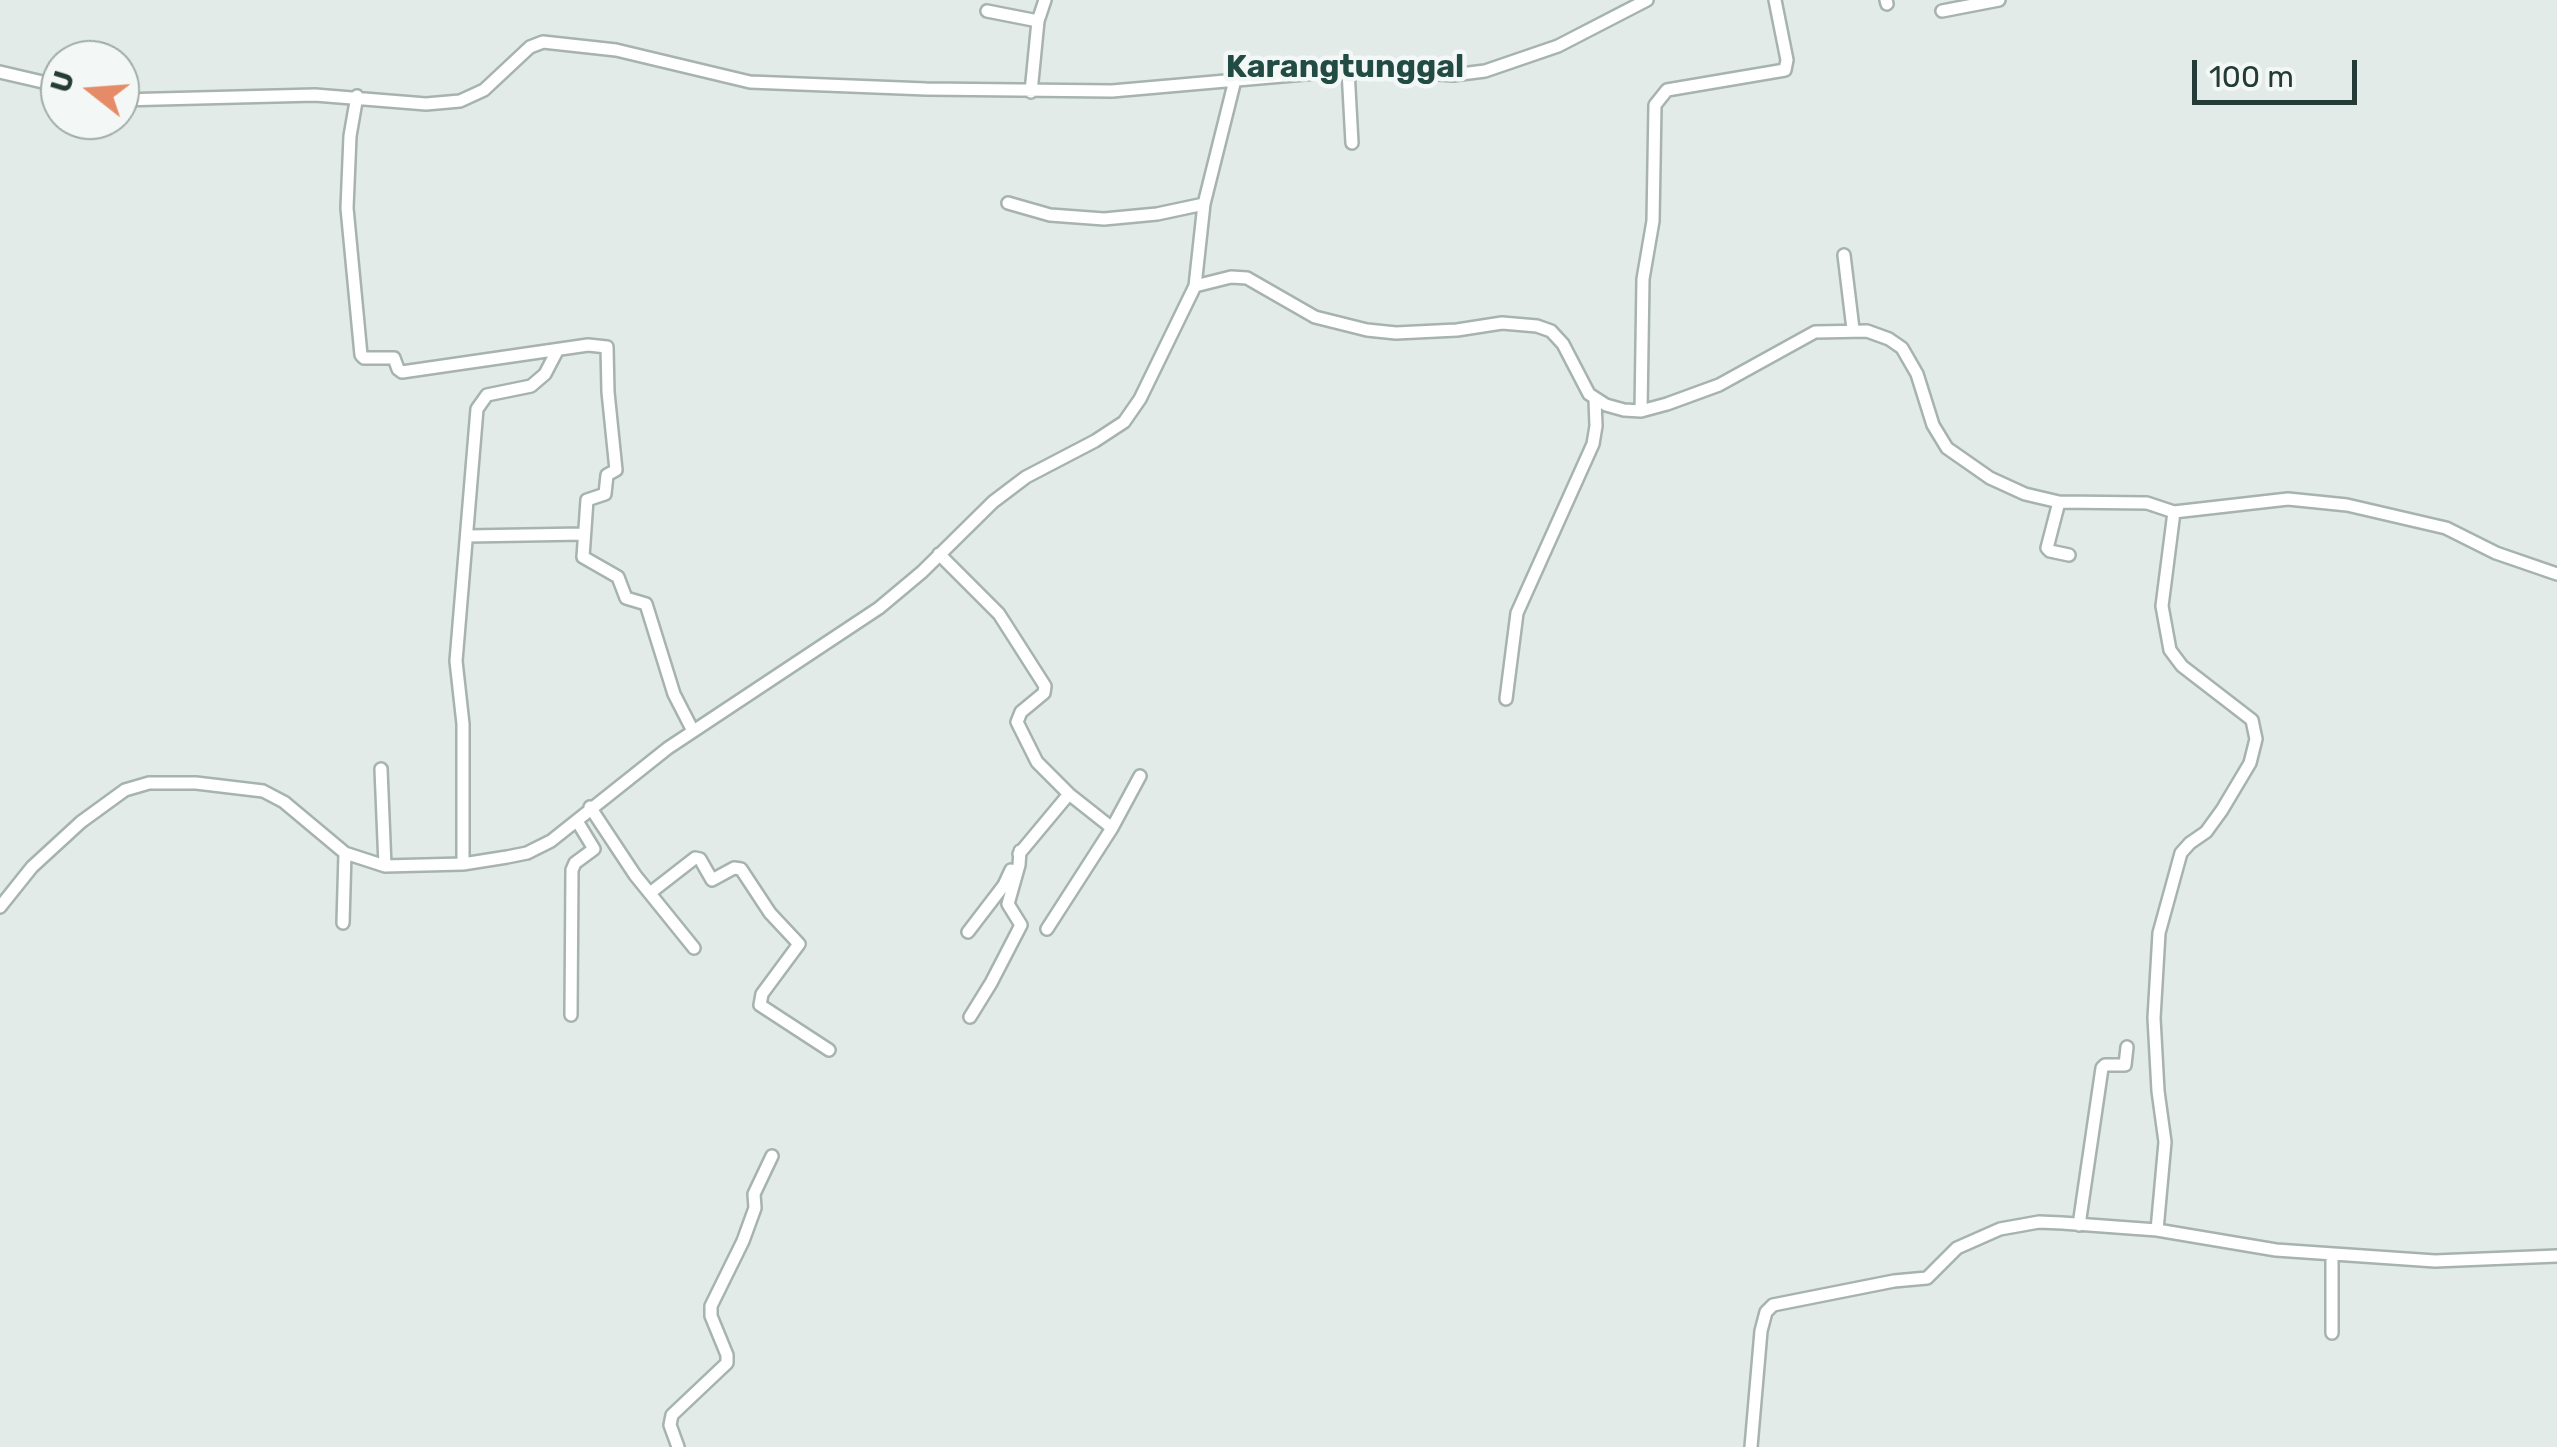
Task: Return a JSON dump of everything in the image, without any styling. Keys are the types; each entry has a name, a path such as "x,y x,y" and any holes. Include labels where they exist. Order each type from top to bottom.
{"street":[{"path":"1031,92 1038,21 1045,0"},
{"path":"140,100 357,96 426,104 460,101 484,90 530,47 543,42 616,50 750,82 1031,92 1112,90 1348,70 1453,75 1485,71 1558,46 1646,0"},
{"path":"1642,411 1643,278 1653,221 1655,104 1667,90 1785,70 1788,60 1774,0"},
{"path":"1942,11 1999,0"},
{"path":"986,12 1038,21"},
{"path":"1348,70 1352,143"},
{"path":"0,72 40,81"},
{"path":"0,908 32,867 81,822 124,790 149,783 263,791 284,802 345,853 385,866 463,864 527,853 551,841 693,731 879,608 922,572 969,522 1015,486 1124,422 1140,399 1195,286 1204,204 1235,80"},
{"path":"357,96 350,136 346,208 362,356 394,358 398,369 406,372 595,344 606,346 616,470 606,475 605,494 587,500 584,558 617,576 626,598 646,604 674,694 693,731"},
{"path":"1008,203 1050,216 1104,219 1204,204"},
{"path":"1844,255 1854,329"},
{"path":"1195,286 1231,277 1248,278 1315,317 1367,330 1457,330 1502,322 1537,326 1550,331 1563,344 1584,387 1595,399 1613,408 1642,411 1718,385 1815,332 1854,329 1889,339 1902,348 1917,374 1940,439 1958,458 2008,486 2059,502 2128,501 2174,512 2288,498 2347,505 2446,528 2496,553 2557,574"},
{"path":"463,864 463,724 456,661 478,405 486,394 531,386 545,374 557,351"},
{"path":"1506,698 1517,613 1592,444 1596,431 1595,399"},
{"path":"2059,502 2047,548 2070,555"},
{"path":"2157,1230 2165,1155 2154,1034 2159,934 2181,853 2206,832 2222,810 2250,762 2256,738 2252,720 2182,666 2170,650 2162,606 2174,512"},
{"path":"468,536 583,534"},
{"path":"939,554 999,614 1045,686 1044,693 1021,712 1017,722 1037,762 1068,794 1112,828"},
{"path":"381,769 385,866"},
{"path":"1047,930 1140,776"},
{"path":"968,932 1004,885 1020,851 1068,794"},
{"path":"590,807 694,948"},
{"path":"571,1014 572,868 594,848 576,821"},
{"path":"970,1016 1020,928 1021,921 1008,904 1020,851"},
{"path":"343,924 345,853"},
{"path":"650,893 694,858 700,859 712,880 741,869 770,912 799,942 797,950 762,994 760,1005 829,1050"},
{"path":"2079,1225 2102,1068 2126,1064 2128,1047"},
{"path":"676,1442 669,1422 674,1412 727,1363 710,1306 743,1241 755,1208 754,1194 772,1156"},
{"path":"1751,1447 1760,1331 1766,1312 1773,1305 1927,1278 1956,1248 2000,1229 2039,1222 2157,1230 2276,1250 2453,1261 2557,1256"},
{"path":"2332,1254 2332,1332"}],"district":[{"name":"Karangtunggal","path":"1345,68"}]}
